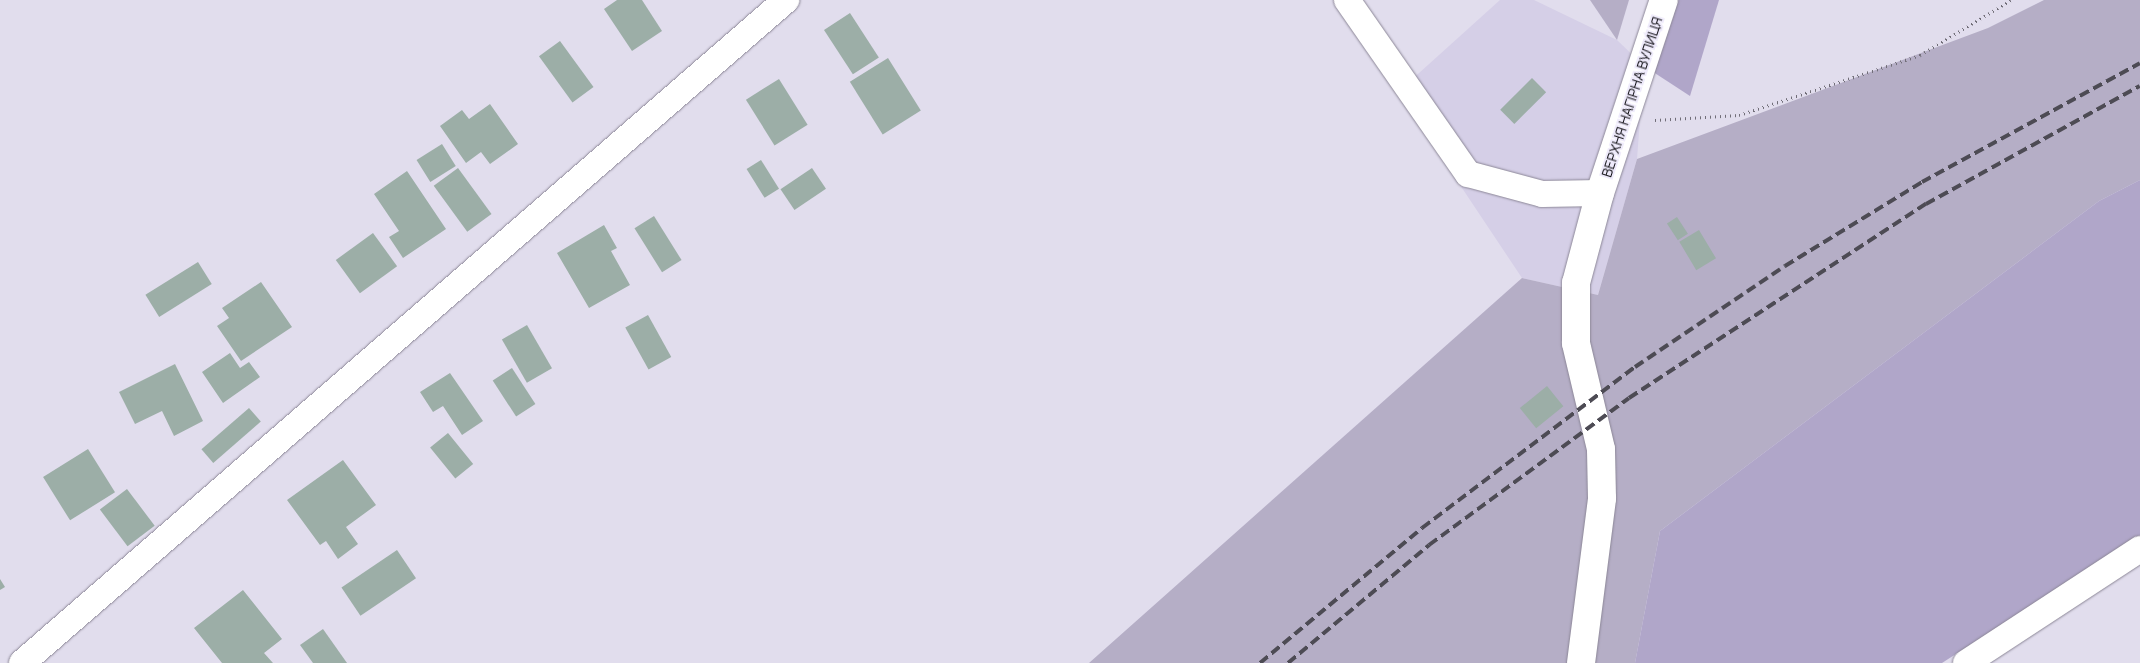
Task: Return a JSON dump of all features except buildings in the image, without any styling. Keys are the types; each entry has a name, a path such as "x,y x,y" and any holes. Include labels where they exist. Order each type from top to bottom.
{"main road":[{"name":"ВЕРХНЯ НАГІРНА ВУЛИЦЯ","path":"1581,663 1602,498 1601,449 1582,380 1574,317 1576,283 1600,193 1627,121 1664,0"}],"street":[{"path":"22,663 786,0"},
{"path":"1347,0 1468,174 1542,194 1600,193"},
{"path":"1966,663 2140,549"}],"path":[{"path":"1627,121 1739,115 1920,55 2011,0"}],"shaded area":[{"path":"1500,0 1534,0 1617,40 1644,66 1637,159 1598,295 1522,278 1398,92"},
{"path":"1590,0 1629,0 1617,40"},
{"path":"1664,0 1719,0 1690,96 1644,66"},
{"path":"2044,0 2140,0 2140,180 2099,201 1660,531 1635,663 1089,663 1522,278 1598,295 1637,159 1988,28"},
{"path":"2140,180 2140,535 1942,663 1635,663 1660,531 2099,201"}],"railway":[{"path":"1260,663 1422,528 1635,367 1785,266 1922,182 2140,63"},
{"path":"1288,663 1429,545 1629,398 1926,204 2140,86"}]}
